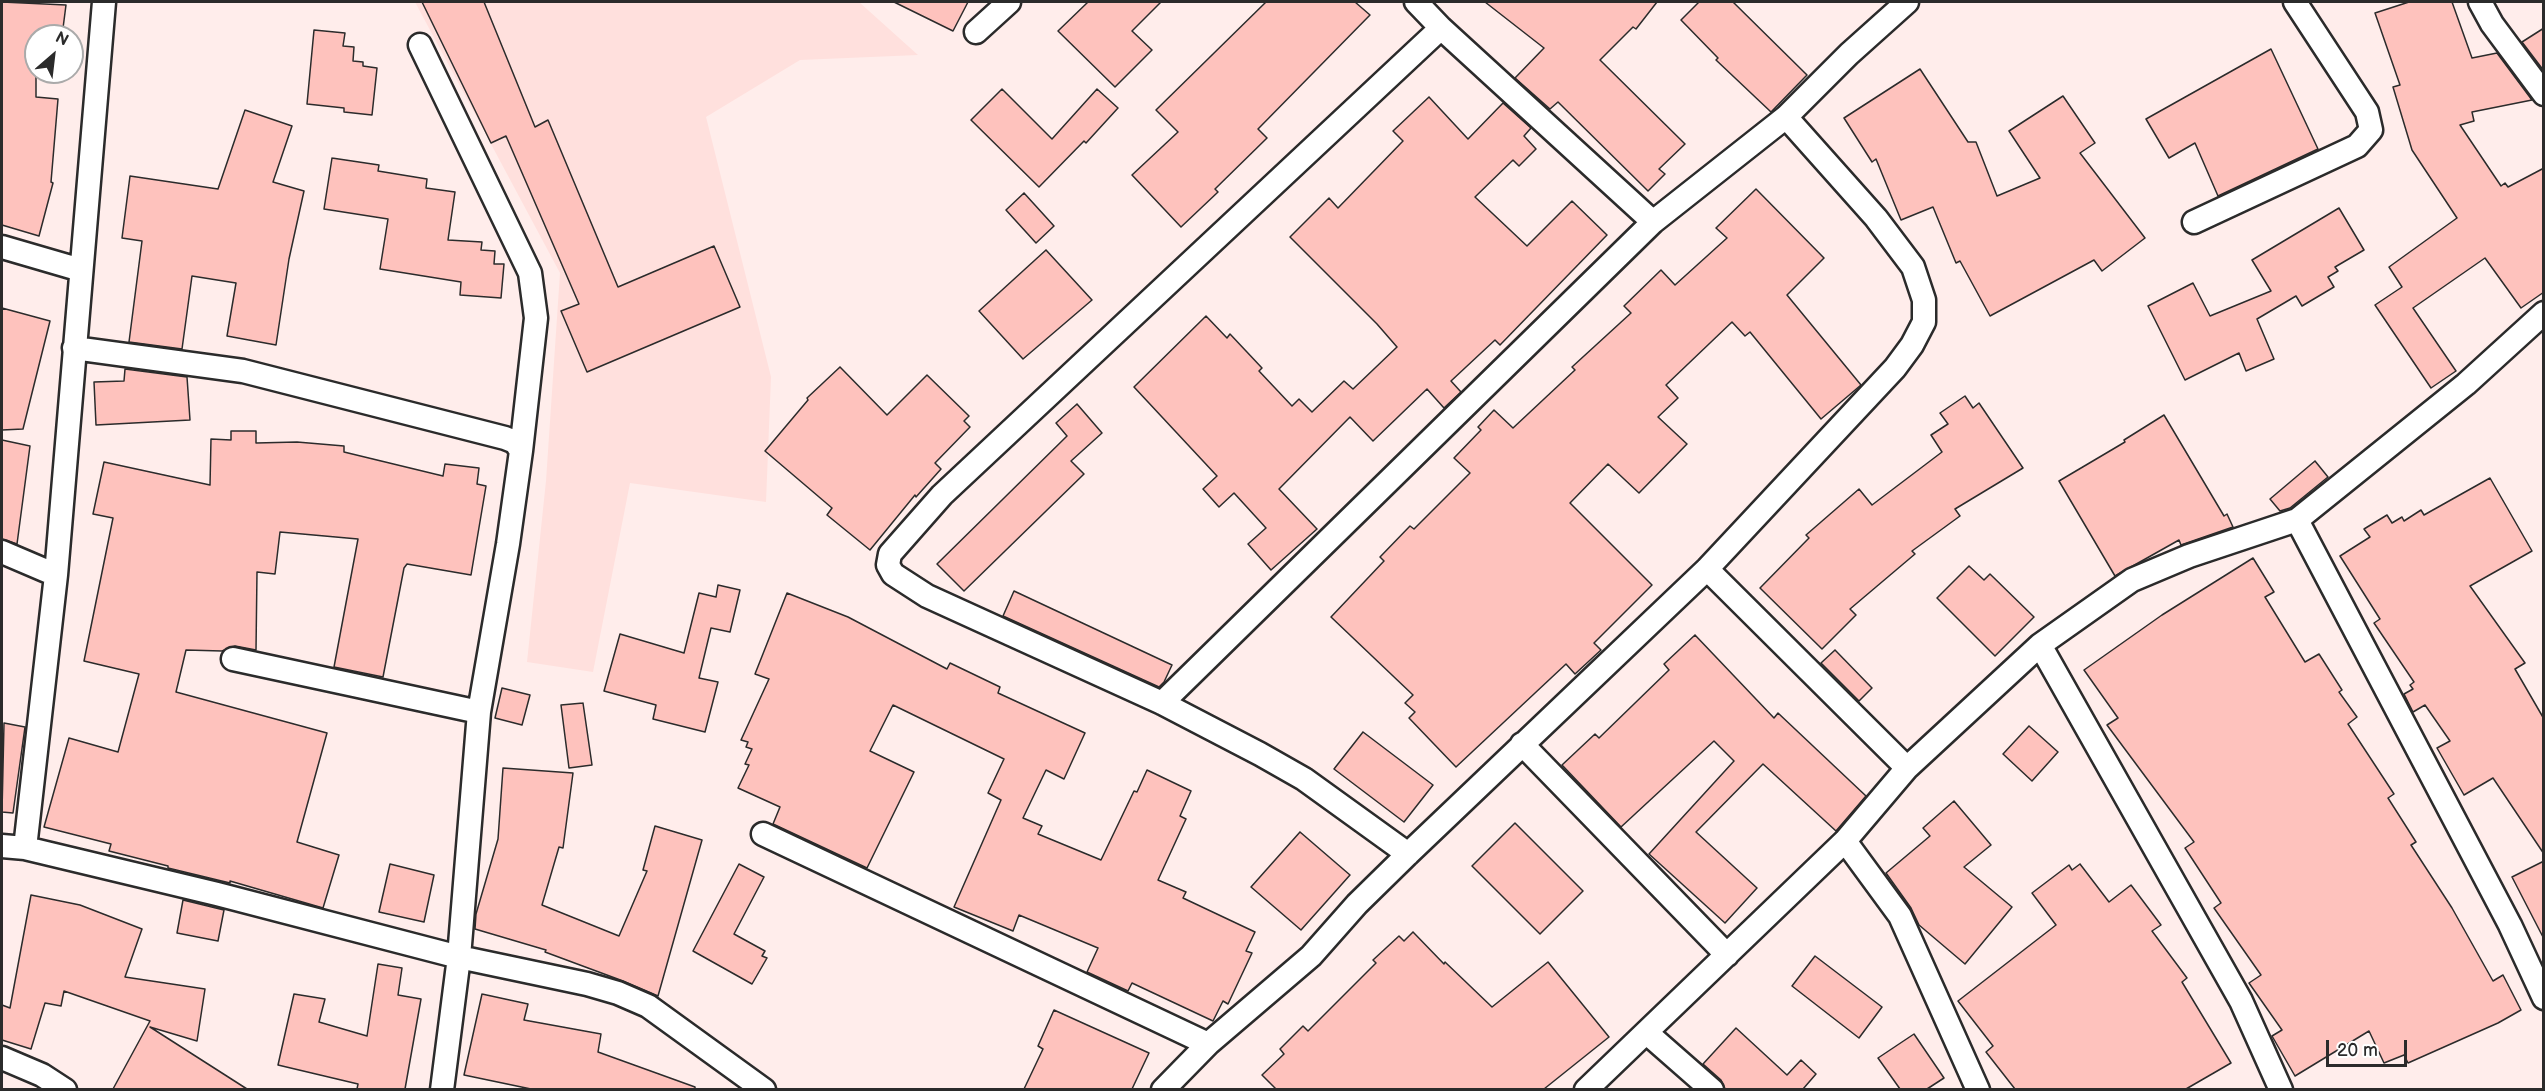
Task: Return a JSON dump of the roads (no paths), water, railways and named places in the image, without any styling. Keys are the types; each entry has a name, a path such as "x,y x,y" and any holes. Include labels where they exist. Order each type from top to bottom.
{"street":[{"path":"25,848 56,575 104,2"},
{"path":"976,32 1009,2"},
{"path":"1416,2 1653,222"},
{"path":"1162,703 1653,222 1786,117 1849,54 1907,2"},
{"path":"2194,222 2357,146 2371,130 2367,112 2295,2"},
{"path":"2480,2 2492,24 2544,94"},
{"path":"1408,854 1304,779 1162,703 927,596 892,574 888,565 890,554 942,495 1441,27"},
{"path":"420,45 530,273 536,318 508,544 479,712 459,957 442,1089"},
{"path":"1163,1089 1208,1044 1311,956 1357,904 1408,854 1707,569 1895,368 1912,345 1924,322 1924,300 1913,267 1876,218 1786,117"},
{"path":"2,247 81,270"},
{"path":"1586,1089 1845,841 1907,768 2040,645 2132,580 2188,556 2297,520 2466,384 2544,314"},
{"path":"74,348 243,371 505,438 515,442 520,451"},
{"path":"2297,520 2510,925 2544,998"},
{"path":"2,552 56,575"},
{"path":"1707,569 1907,768"},
{"path":"2040,645 2241,1001 2281,1089"},
{"path":"233,659 479,712"},
{"path":"1522,744 1727,955"},
{"path":"764,834 1208,1044"},
{"path":"1845,841 1899,916 1978,1089"},
{"path":"2,846 25,848 459,957 587,984 648,1006 764,1089"},
{"path":"1647,1033 1712,1089"},
{"path":"2,1058 42,1075 65,1089"}]}
